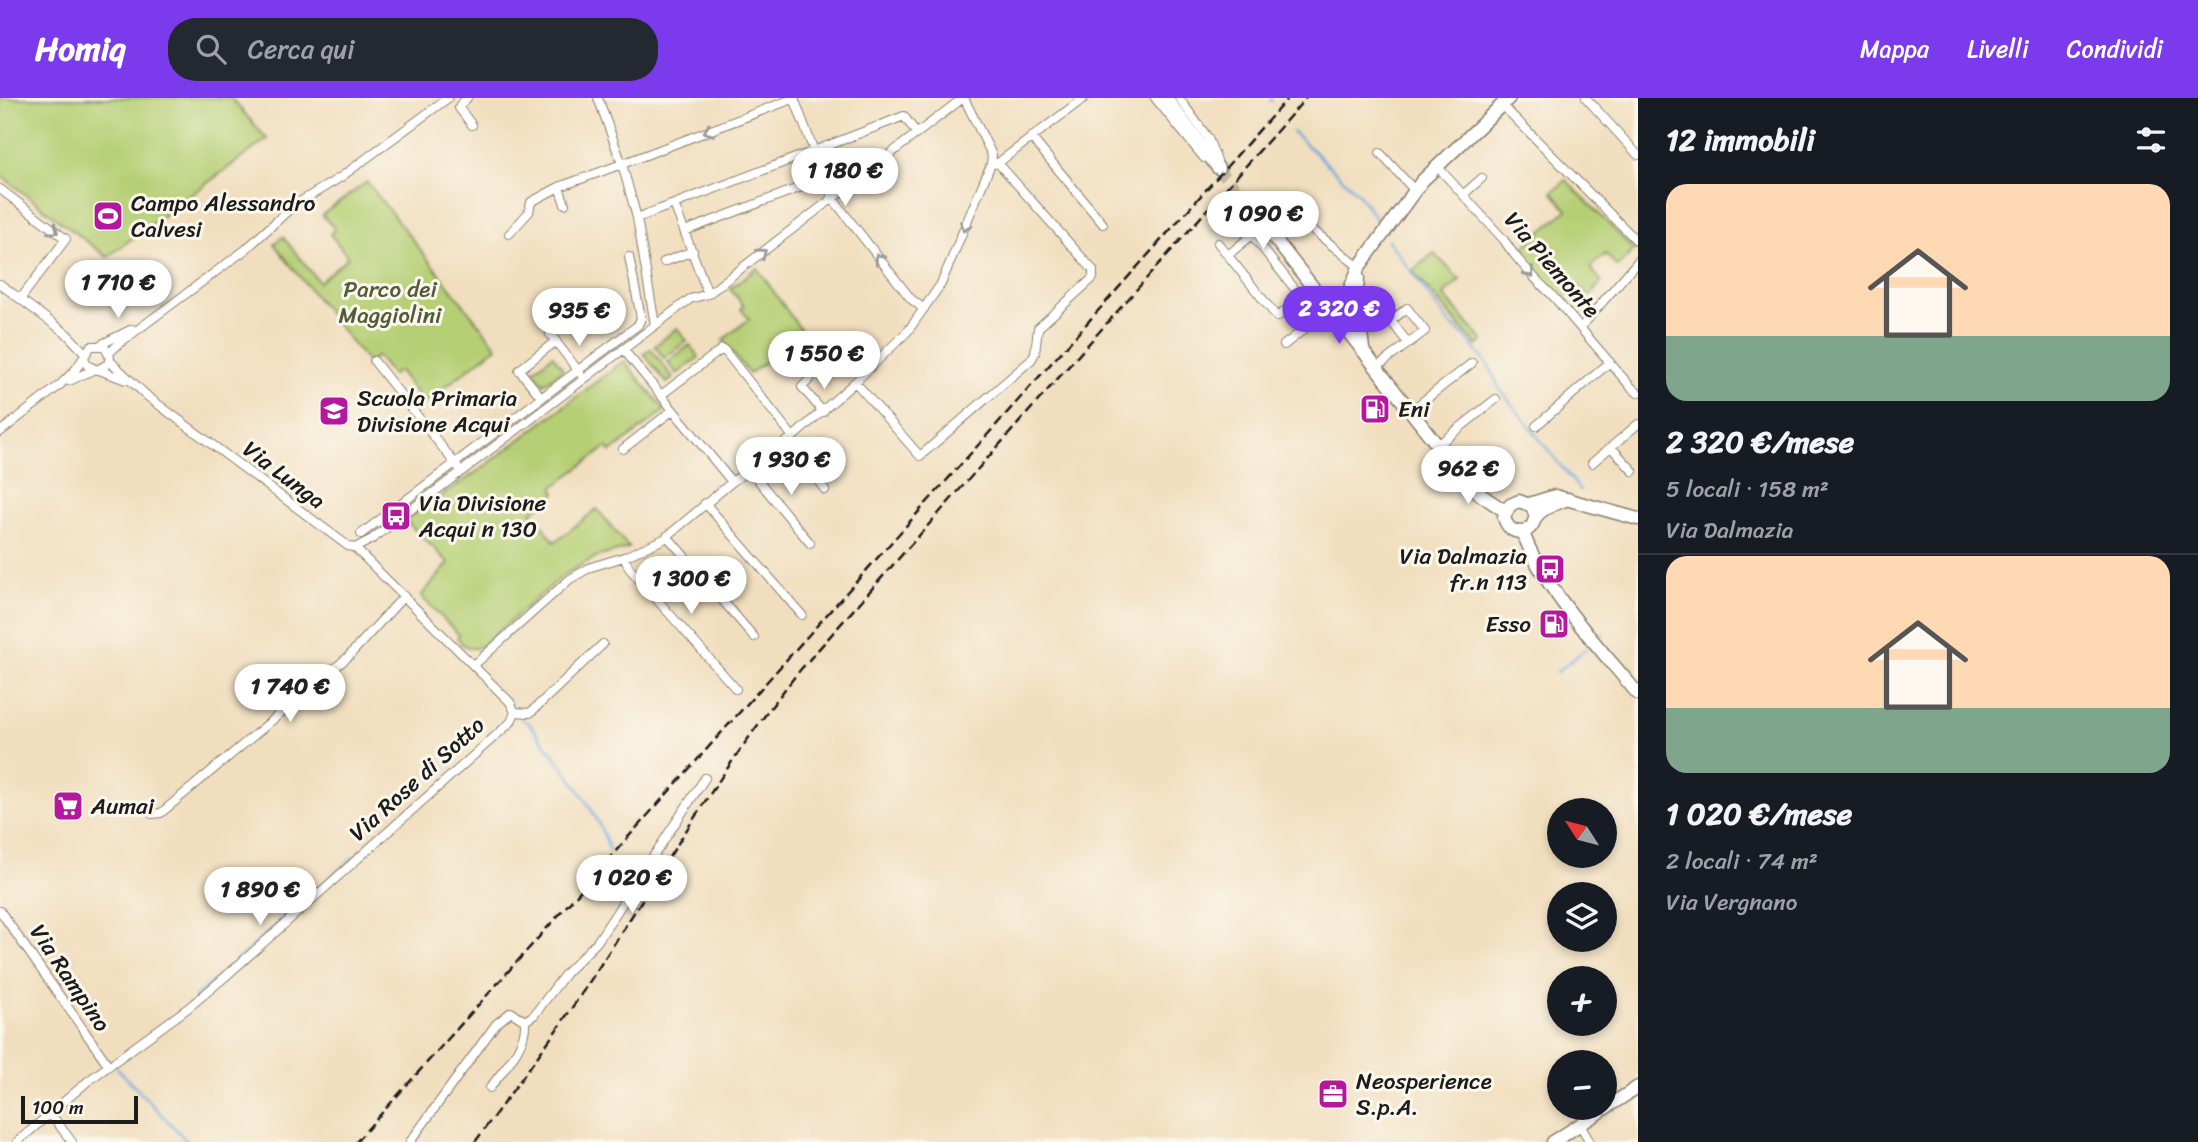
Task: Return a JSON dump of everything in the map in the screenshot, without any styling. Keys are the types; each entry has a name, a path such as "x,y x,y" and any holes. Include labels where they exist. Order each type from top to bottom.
{"main road":[{"path":"1166,98 1218,168"},
{"path":"1333,312 1359,267 1415,191 1437,166 1505,101"},
{"path":"1241,196 1469,483 1481,495 1506,511"},
{"path":"1359,267 1357,296 1363,349"},
{"path":"1333,312 1335,300 1353,281"},
{"path":"1333,312 1352,309 1357,296"},
{"path":"1568,499 1547,508 1536,517 1532,527 1522,533 1513,531 1505,521 1506,511 1516,502 1529,504 1555,496 1568,499 1638,519"},
{"path":"1529,504 1536,517"},
{"path":"1522,533 1533,559 1552,588 1631,680 1638,694"},
{"path":"1553,1142 1638,1087"}],"street":[{"path":"60,385 105,367 109,357 148,322 245,250 293,206 349,171 448,98"},
{"path":"467,98 459,108 472,125"},
{"path":"509,234 528,212 531,202 559,187 794,98 833,199 911,299 924,309"},
{"path":"355,548 363,545 690,299 708,294 964,98 995,163 1093,270 1093,278 1038,328 1035,353 1031,360 920,456 855,382"},
{"path":"474,665 570,579 591,567 649,547 667,536 705,503 823,412 908,331 924,309 941,284 995,163 1084,98"},
{"path":"1156,98 1203,158 1218,168"},
{"path":"1179,98 1213,147 1218,168"},
{"path":"1586,98 1638,155"},
{"path":"599,101 622,164 637,218 655,325"},
{"path":"1505,101 1638,242"},
{"path":"637,218 904,116 918,134"},
{"path":"1031,136 1103,225"},
{"path":"1380,153 1415,191"},
{"name":"Via Piemonte","path":"1437,166 1638,393"},
{"path":"685,231 825,178"},
{"path":"1464,194 1482,178"},
{"path":"559,187 565,204"},
{"path":"0,189 66,239 21,298"},
{"path":"674,204 708,294"},
{"path":"1314,231 1359,267"},
{"path":"1228,255 1252,235 1302,298"},
{"path":"1219,243 1277,317 1314,289"},
{"path":"664,262 693,251"},
{"path":"362,534 640,322 629,257"},
{"path":"1581,327 1638,261"},
{"path":"634,279 647,277"},
{"path":"0,284 67,334 85,355 87,365 95,370"},
{"path":"1377,367 1425,331 1407,308 1391,321 1408,343"},
{"path":"1284,345 1333,312"},
{"path":"0,432 60,385 97,345 148,322"},
{"path":"67,334 97,345 109,357"},
{"path":"542,398 520,370 553,338 584,379"},
{"path":"620,339 624,348 732,482"},
{"path":"661,395 724,350 825,490"},
{"name":"Via Lunga","path":"109,357 137,387"},
{"path":"374,360 461,471"},
{"path":"1536,426 1610,362"},
{"path":"1412,410 1472,363"},
{"name":"Via Lunga","path":"95,370 117,376 137,387 314,522 355,548 474,665 510,702 515,712"},
{"path":"810,379 802,387 823,412"},
{"path":"1438,445 1496,399"},
{"path":"622,449 673,410"},
{"path":"1592,463 1638,424"},
{"path":"1611,447 1633,471"},
{"path":"749,469 810,543"},
{"path":"705,503 802,615"},
{"path":"667,536 754,637"},
{"path":"624,557 629,568 736,689"},
{"path":"152,814 161,813 348,657 404,596"},
{"path":"515,712 530,713 603,644"},
{"name":"Via Rose di Sotto","path":"17,1142 109,1066 225,977 511,722 515,712"},
{"path":"525,1021 534,1015 566,972 597,942 705,778"},
{"name":"Via Rampino","path":"0,911 109,1066"},
{"path":"410,1142 505,1014 510,1012 525,1021"},
{"path":"490,1088 524,1039 525,1021"},
{"path":"50,1113 72,1142"},
{"path":"1580,1125 1590,1142"}],"green space":[{"name":"Campo Alessandro Calvesi","path":"0,98 231,98 267,139 107,257 0,175"},
{"path":"1566,180 1634,250 1617,267 1606,254 1590,267 1602,282 1589,296 1578,285 1562,299 1519,251 1567,210 1552,192"},
{"name":"Parco dei Maggiolini","path":"367,182 497,347 424,403 399,371 392,375 377,356 368,363 274,244 283,237 319,282 348,257 330,234 335,229 322,215"},
{"path":"1434,253 1460,280 1443,295 1483,341 1477,346 1412,271"},
{"path":"757,268 803,333 749,374 723,340 749,319 741,309 744,306 730,289"},
{"path":"677,328 687,341 664,358 655,346"},
{"path":"690,345 699,357 677,374 668,362"},
{"path":"651,349 673,378 667,383 644,354"},
{"path":"553,355 563,369 544,384 534,370"},
{"path":"624,361 665,410 611,452 607,447 553,487 556,493 532,512 555,542 597,509 629,548 596,557 565,574 477,648 460,643 457,638 459,635 421,596 449,563 405,520 481,469"}],"waterway":[{"path":"1293,132 1358,193 1380,225"},
{"path":"1388,240 1449,323 1465,337 1489,366 1499,388 1580,490"},
{"path":"1556,673 1587,648"},
{"path":"521,719 529,723 576,784 595,817 610,852"},
{"path":"195,997 355,856"},
{"path":"117,1068 188,1142"}],"tunnel":[{"path":"1218,168 1241,196"}],"railway":[{"path":"356,1142 1288,98"},
{"path":"475,1142 586,987 722,776 801,669 1306,98"}],"place":[{"name":"Campo Alessandro Calvesi","path":"108,216"},
{"name":"Eni","path":"1375,409"},
{"name":"Scuola Primaria Divisione Acqui","path":"334,411"},
{"name":"Via Divisione Acqui n 130","path":"396,516"},
{"name":"Via Dalmazia fr.n 113","path":"1550,569"},
{"name":"Esso","path":"1554,624"},
{"name":"Aumai","path":"68,806"},
{"name":"Neosperience S.p.A.","path":"1333,1094"}]}
